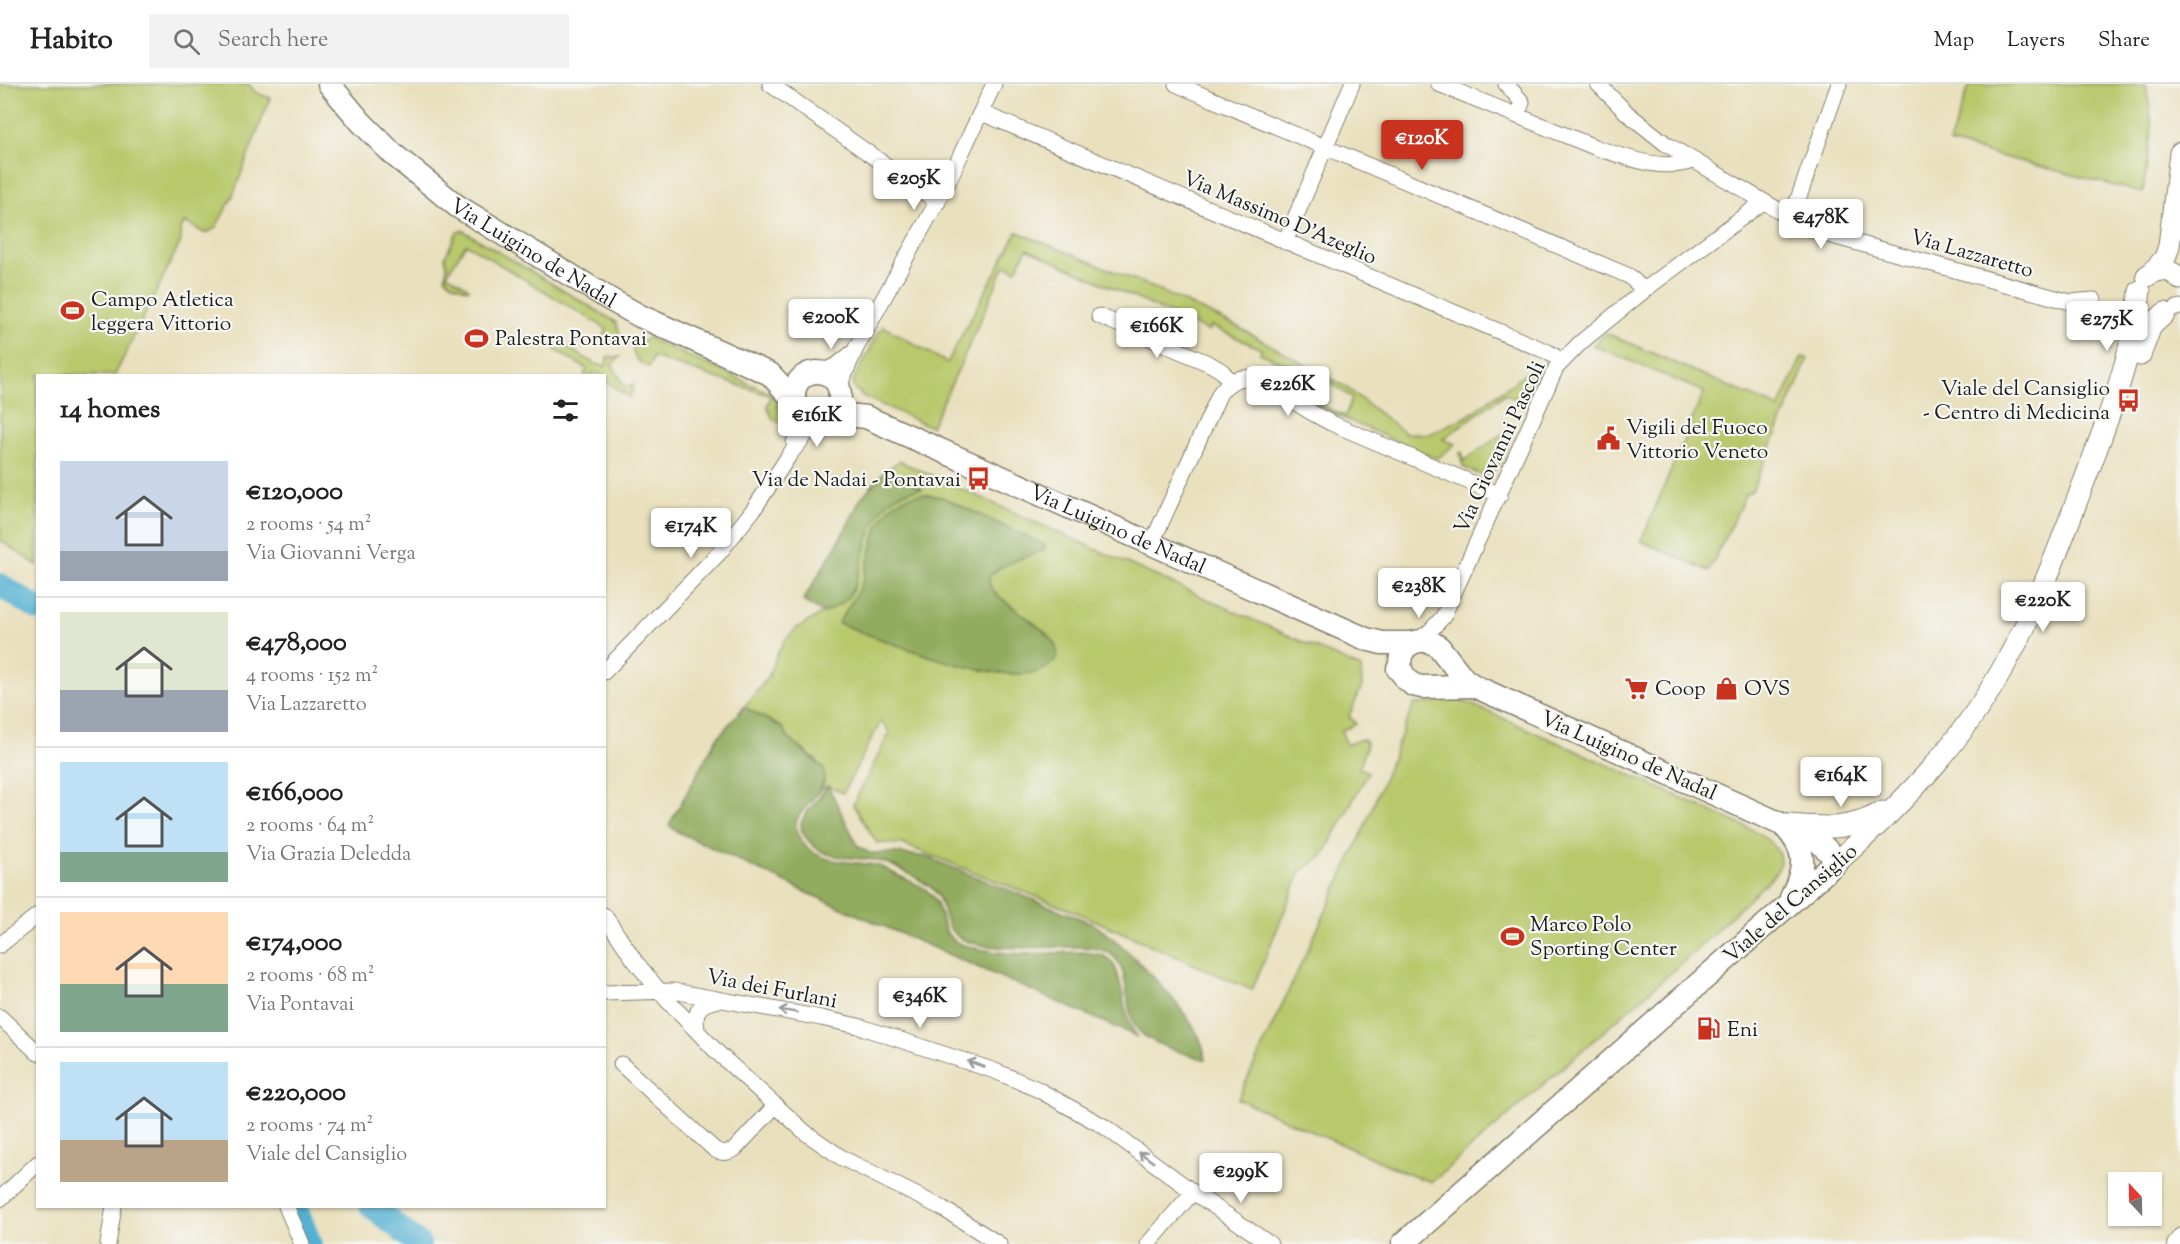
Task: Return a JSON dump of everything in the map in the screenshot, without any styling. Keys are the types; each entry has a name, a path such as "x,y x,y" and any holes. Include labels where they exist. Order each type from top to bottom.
{"main road":[{"name":"Via Luigino de Nadal","path":"328,84 347,107 410,170 464,211 576,280 640,316 770,374 813,373"},
{"path":"2176,308 2151,310 2145,305 2140,291 2142,284 2165,258 2169,246 2180,153"},
{"path":"2180,234 2180,265"},
{"path":"2152,273 2166,270 2173,272 2180,279"},
{"name":"Viale del Cansiglio","path":"1403,1244 1838,861 1902,801 1958,738 2009,659 2046,582 2108,420 2135,331 2140,291"},
{"name":"Viale del Cansiglio","path":"2108,420 2136,364 2151,326 2176,308"},
{"path":"813,373 832,377 839,390 836,408 824,417 808,417 795,404 795,385 813,373"},
{"name":"Via Luigino de Nadal","path":"770,374 795,404"},
{"name":"Via Luigino de Nadal","path":"839,390 866,417"},
{"name":"Via Luigino de Nadal","path":"824,417 846,415 866,417 1369,641 1413,685 1474,686"},
{"name":"Via Luigino de Nadal","path":"1369,641 1428,641 1434,643 1464,679 1474,686 1819,842 1838,861"},
{"path":"1406,680 1400,667 1400,660 1402,653 1413,642"},
{"path":"1429,686 1442,677 1446,662 1444,653"},
{"name":"Via Luigino de Nadal","path":"1783,825 1847,827 1864,822 1902,801"},
{"path":"1783,825 1799,844 1803,862 1802,875 1788,905"}],"street":[{"path":"770,84 938,202"},
{"path":"839,390 856,348 938,202 994,84"},
{"path":"1176,84 1629,276 1644,290"},
{"path":"1285,242 1352,84"},
{"path":"1439,84 1620,156 1666,165 1692,161"},
{"path":"1506,84 1522,102 1517,116"},
{"name":"Via Lazzaretto","path":"1598,84 1645,129 1692,161 1791,219 1818,232 2070,302 2094,300"},
{"path":"1791,219 1839,84"},
{"name":"Via Massimo D'Azeglio","path":"982,113 1548,352 1562,361"},
{"name":"Via Giovanni Pascoli","path":"1413,642 1442,620 1500,495 1537,406 1551,377 1562,361 1580,343 1644,290 1763,202"},
{"path":"1100,316 1216,367 1231,382"},
{"path":"813,373 843,362 856,348"},
{"path":"1152,543 1216,399 1223,388 1231,382 1245,378 1262,381 1331,423 1500,495"},
{"path":"790,454 799,432 800,421 795,404"},
{"path":"606,670 719,553 754,509 790,454 812,427 824,417"},
{"name":"Via Giovanni Pascoli","path":"1442,620 1444,653"},
{"path":"0,945 36,917"},
{"path":"606,918 658,991 806,1133 830,1150 942,1208 999,1244"},
{"name":"Via dei Furlani","path":"606,993 673,991 858,1026 1017,1080 1069,1105 1105,1127 1193,1192 1270,1244"},
{"path":"697,1030 696,1014 700,1007 722,999"},
{"path":"0,1017 36,1051"},
{"path":"621,1064 715,1150 722,1153 735,1149 776,1105"},
{"path":"0,1199 36,1165"},
{"path":"1148,1244 1193,1192"},
{"path":"108,1244 114,1208"},
{"path":"287,1208 302,1244"},
{"path":"2175,1244 2180,1236"}],"green space":[{"name":"Campo Atletica leggera Vittorio","path":"0,84 249,84 255,92 270,98 232,198 216,227 209,232 204,233 185,222 180,230 181,241 115,374 36,374 36,564 0,540"},
{"path":"1970,84 2146,84 2152,125 2143,193 1949,143"},
{"path":"462,230 616,322 620,334 612,340 602,338 607,329 466,244 447,274 469,288 468,290 451,283 445,277 447,267 445,257 457,232"},
{"path":"1017,232 1143,283 1236,326 1344,386 1405,433 1429,434 1466,417 1539,364 1539,376 1529,396 1516,399 1505,394 1443,439 1455,444 1437,459 1327,411 1296,395 1288,388 1290,381 1306,389 1303,397 1345,416 1352,398 1335,386 1260,353 1261,349 1211,326 1208,331 1027,249 1016,270 1005,265 931,427 860,395 861,393 854,389 853,380 883,326 947,363"},
{"path":"1606,333 1779,408 1802,357 1808,359 1752,491 1746,494 1709,571 1641,541 1704,392 1593,345"},
{"path":"648,338 770,393 776,399 785,423 773,420 767,406 771,396 653,357 649,367 641,363 634,355 633,342 640,343"},
{"path":"559,342 595,364 606,366 607,357 620,357 612,364 625,387 633,384 629,397 606,382 606,374 584,374 587,369 554,349"},
{"path":"1514,425 1504,454 1491,473 1480,475 1463,467 1460,453 1462,452 1464,461"},
{"path":"899,461 1361,668 1362,686 1349,716 1356,724 1341,731 1347,745 1361,739 1366,741 1366,749 1359,768 1368,772 1323,856 1301,871 1252,990 1078,913 902,844 877,843 853,805 890,732 881,721 843,793 828,786 821,789 824,782 817,761 787,737 783,728 744,707 768,677 785,640 797,628 823,613 803,601 864,495 878,478"},
{"path":"885,471 923,489 907,491 885,505 872,528 852,591 842,602 824,613 803,601 843,534 861,498"},
{"path":"923,494 942,497 1045,545 1044,550 1005,565 989,579 992,588 1001,598 1045,632 1055,644 1057,655 1049,666 1031,673 1007,674 977,669 913,651 838,623 862,582 874,539 885,514 894,504 907,497"},
{"name":"Marco Polo Sporting Center","path":"1448,698 1468,703 1755,831 1776,848 1780,859 1776,873 1692,954 1432,1182 1413,1176 1238,1099 1360,838 1414,704 1431,703"},
{"path":"744,707 783,728 787,737 823,768 825,778 822,786 803,809 796,826 798,835 813,852 831,860 881,867 922,887 930,893 937,904 949,936 963,945 1003,953 1079,952 1107,958 1117,972 1128,1019 1138,1037 810,894 676,831 669,825 717,738"},
{"path":"828,786 858,846 869,853 899,853 926,857 1089,922 1102,931 1133,956 1177,1004 1199,1036 1206,1060 1161,1045 1139,1031 1131,1014 1123,972 1112,955 1083,947 1018,948 976,944 953,933 938,897 928,885 881,861 839,857 815,847 806,838 801,824 805,815"}],"waterway":[{"path":"0,585 36,608"},
{"path":"296,1208 310,1244"},
{"path":"374,1208 419,1244"}],"place":[{"name":"Campo Atletica leggera Vittorio","path":"73,311"},
{"name":"Palestra Pontavai","path":"477,338"},
{"name":"Viale del Cansiglio - Centro di Medicina","path":"2128,400"},
{"name":"Vigili del Fuoco Vittorio Veneto","path":"1608,439"},
{"name":"Via de Nadai - Pontavai","path":"979,479"},
{"name":"Coop","path":"1637,688"},
{"name":"OVS","path":"1726,688"},
{"name":"Marco Polo Sporting Center","path":"1512,936"},
{"name":"Eni","path":"1709,1029"}]}
